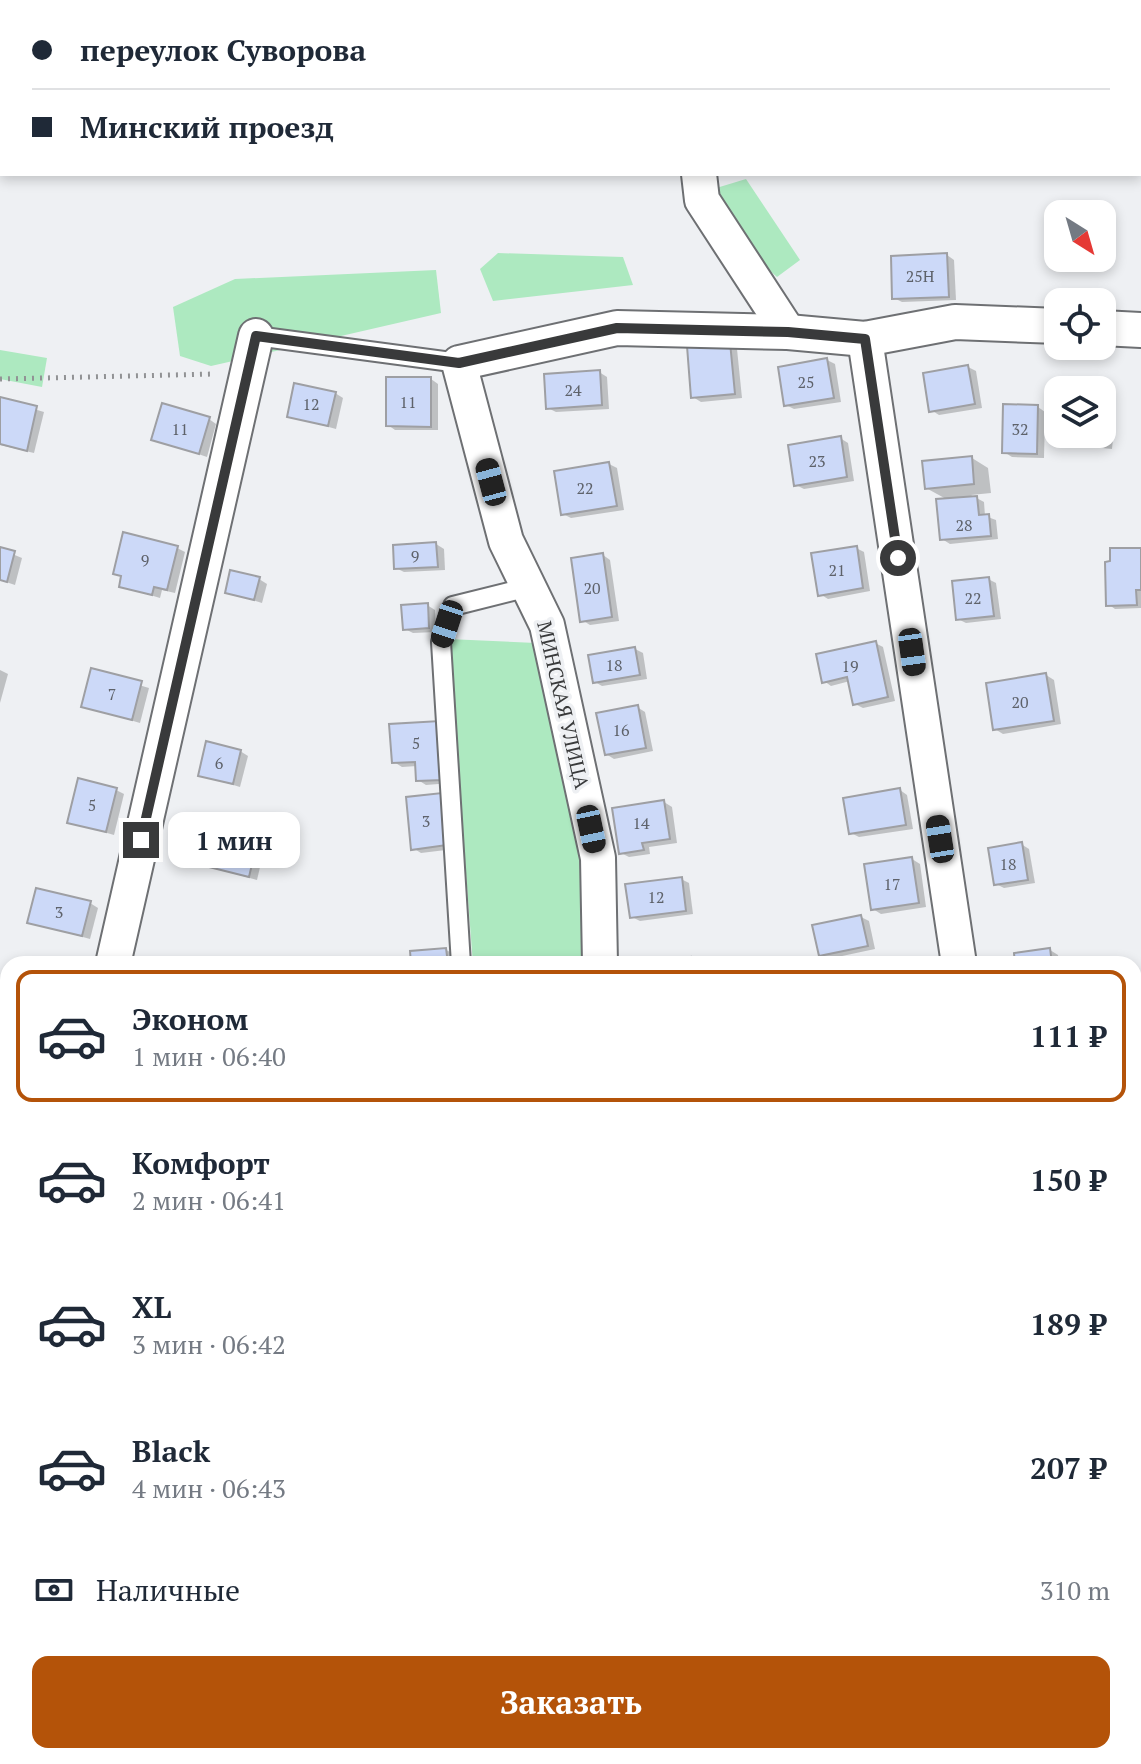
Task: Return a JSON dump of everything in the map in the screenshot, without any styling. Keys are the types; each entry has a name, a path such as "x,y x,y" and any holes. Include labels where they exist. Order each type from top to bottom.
{"street":[{"path":"699,176 702,200 788,332"},
{"path":"459,363 617,328 788,332 865,339 955,322 1044,325"},
{"path":"1116,329 1141,330"},
{"path":"115,956 256,336"},
{"path":"865,339 958,956"},
{"name":"МИНСКАЯ УЛИЦА","path":"459,363 506,541 547,625 598,858 600,956"}],"lane":[{"path":"256,336 459,363"},
{"path":"461,956 441,642 453,606 529,587"}],"path":[{"path":"0,379 247,373"}],"green space":[{"path":"746,179 800,260 777,277 751,254 713,189"},
{"path":"498,253 623,257 633,285 493,301 480,269"},
{"path":"436,270 441,313 211,366 180,356 173,307 235,279"},
{"path":"0,350 47,358 42,387 0,379"},
{"path":"448,639 536,643 584,858 589,956 472,956"}],"building":[{"path":"947,253 949,297 892,299 891,256"},
{"path":"730,342 735,394 691,398 687,346"},
{"path":"827,358 834,398 784,406 778,367"},
{"path":"968,365 975,404 929,412 923,373"},
{"path":"600,370 602,405 546,409 544,374"},
{"path":"386,377 431,377 431,427 386,426"},
{"path":"294,383 336,392 328,426 287,417"},
{"path":"0,397 37,406 27,451 0,444"},
{"path":"162,403 210,417 199,454 151,440"},
{"path":"1003,404 1038,405 1037,454 1002,453"},
{"path":"841,436 847,477 794,486 788,445"},
{"path":"972,456 974,484 925,489 922,461"},
{"path":"609,462 617,506 561,515 554,471"},
{"path":"977,496 979,515 989,514 991,536 940,540 936,499"},
{"path":"123,532 178,546 167,590 154,587 152,595 119,587 121,576 113,574"},
{"path":"436,542 438,567 394,569 393,545"},
{"path":"857,546 863,588 818,596 811,553"},
{"path":"0,547 15,551 7,582 0,580"},
{"path":"1110,548 1141,548 1141,590 1136,590 1137,605 1106,606 1105,562 1110,561"},
{"path":"603,553 612,617 580,622 571,558"},
{"path":"230,570 260,577 254,600 225,593"},
{"path":"989,577 994,616 956,620 952,581"},
{"path":"428,603 429,628 403,630 401,605"},
{"path":"876,641 888,697 853,705 847,677 822,683 816,654"},
{"path":"635,647 640,675 593,683 588,655"},
{"path":"91,668 142,681 132,720 81,707"},
{"path":"1046,673 1054,721 993,730 986,683"},
{"path":"638,705 646,748 605,755 596,713"},
{"path":"440,721 443,780 416,781 415,762 392,763 389,724"},
{"path":"206,741 241,750 233,784 198,776"},
{"path":"78,778 117,788 106,832 67,823"},
{"path":"900,788 906,825 849,834 843,798"},
{"path":"442,793 447,845 411,850 406,797"},
{"path":"664,800 670,839 642,843 644,850 619,854 612,808"},
{"path":"186,825 257,843 249,877 177,859"},
{"path":"1022,842 1028,880 994,885 988,848"},
{"path":"912,857 919,903 871,910 864,864"},
{"path":"682,877 686,911 630,918 625,884"},
{"path":"36,888 91,901 82,936 27,923"},
{"path":"861,915 868,946 819,956 812,925"},
{"path":"446,948 447,956 410,956 410,951"},
{"path":"1050,948 1051,956 1014,956 1014,953"}],"route":[{"path":"141,840 256,336 459,363 617,328 788,332 865,339 898,558"}]}
